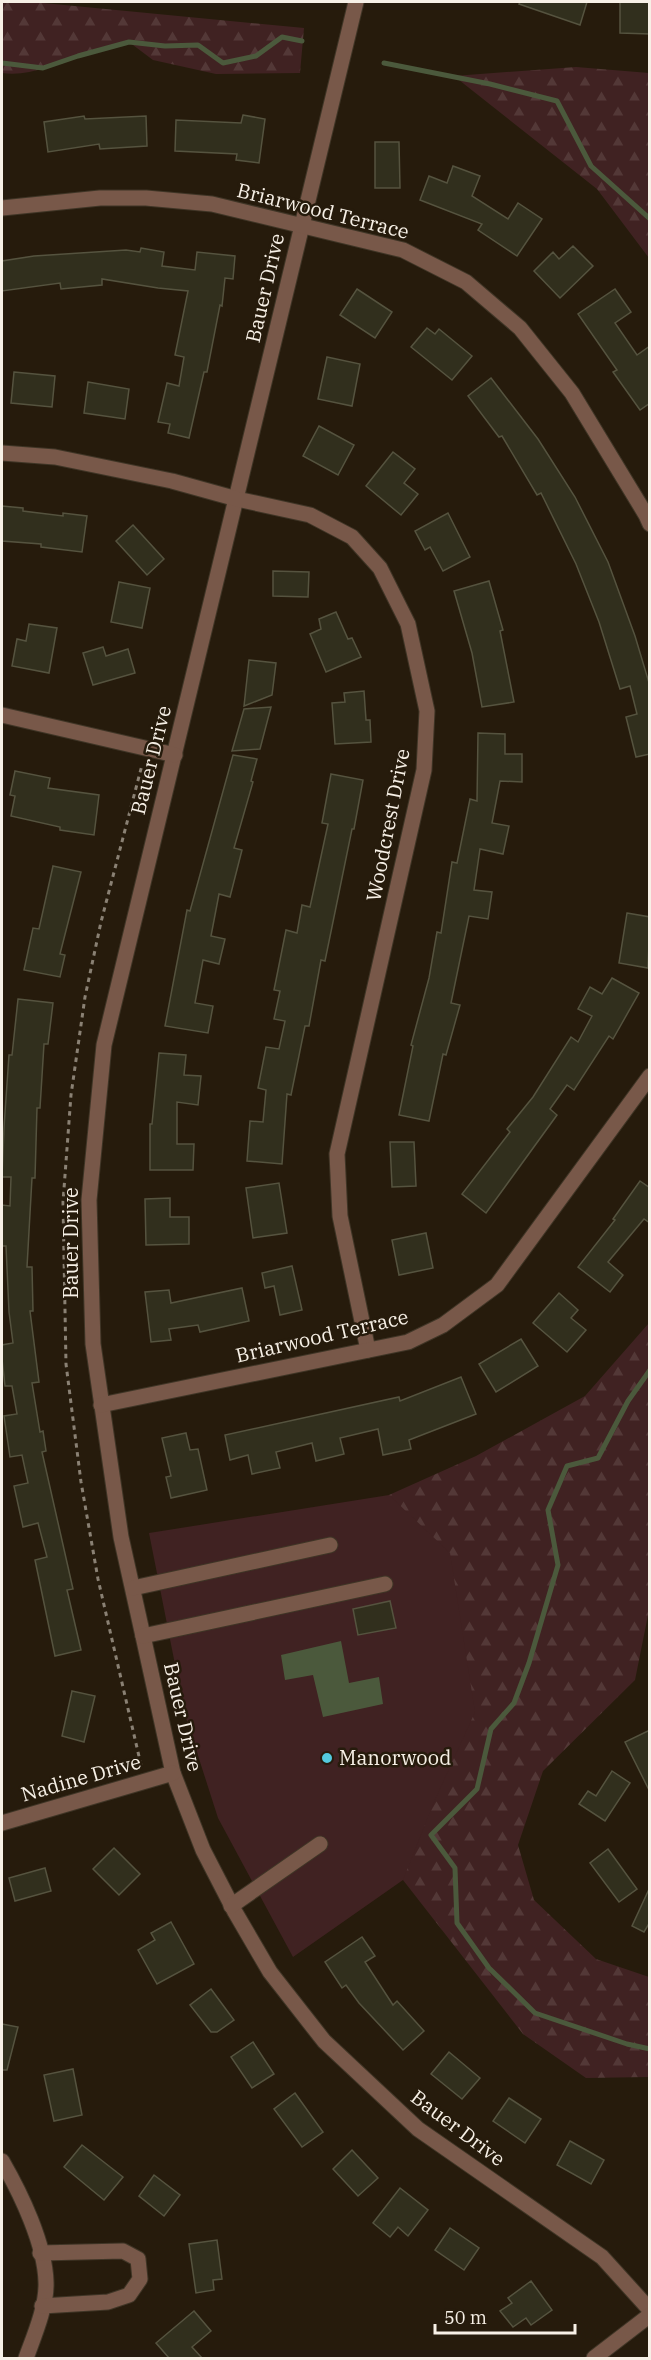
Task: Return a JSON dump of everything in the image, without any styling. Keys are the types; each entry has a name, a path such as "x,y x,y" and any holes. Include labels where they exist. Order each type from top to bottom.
{"street":[{"name":"Bauer Drive","path":"356,2 104,1045 89,1200 93,1344 121,1537 173,1773 203,1850 231,1906 270,1972 324,2041 418,2129 602,2257 650,2310"},
{"name":"Briarwood Terrace","path":"2,208 100,198 146,198 212,204 403,250 466,282 520,328 572,393 650,524"},
{"name":"Woodcrest Drive","path":"2,453 55,457 172,481 237,499 310,515 352,537 380,568 408,624 427,711 424,770 338,1154 340,1216 368,1350"},
{"path":"2,715 174,755"},
{"name":"Briarwood Terrace","path":"101,1405 408,1342 443,1325 497,1285 650,1076"},
{"path":"133,1588 330,1545"},
{"path":"143,1636 385,1584"},
{"name":"Nadine Drive","path":"2,1823 173,1773"},
{"path":"231,1906 320,1844"},
{"path":"2,2161 36,2234 46,2283 39,2323 26,2358"},
{"path":"40,2253 123,2251 138,2259 140,2279 129,2295 108,2302 42,2306"},
{"path":"594,2358 650,2315"}],"green space":[{"path":"2,2 33,2 304,28 300,73 216,74 153,60 129,42 41,69 22,73 2,73"},
{"path":"576,67 649,73 649,258 597,189 454,76"},
{"path":"649,1323 650,1605 635,1680 543,1771 518,1845 534,1900 596,1959 649,1977 649,2077 586,2078 523,2034 403,1880 390,1835 389,1495 476,1456 585,1396"},
{"name":"Manorwood","path":"389,1495 450,1553 475,1712 434,1802 403,1880 293,1957 218,1818 185,1715 149,1533"}],"shaded area":[{"path":"341,1641 349,1683 379,1677 383,1704 323,1717 313,1675 285,1680 281,1655"}],"building":[{"path":"520,2 587,2 580,25 519,4"},
{"path":"620,2 650,2 650,34 620,33"},
{"path":"243,115 265,119 259,163 236,160 237,154 175,151 176,120 241,123"},
{"path":"84,116 85,119 146,116 147,146 100,149 99,144 48,152 44,122"},
{"path":"375,142 399,142 400,188 375,188"},
{"path":"453,166 480,176 472,196 508,219 518,203 542,219 517,256 478,230 482,224 420,200 429,176 447,183"},
{"path":"573,246 593,266 560,298 534,271 553,252 559,259"},
{"path":"141,248 164,252 162,266 195,270 197,252 235,256 233,279 225,278 222,306 220,305 207,372 204,372 189,438 168,433 170,424 158,422 167,383 179,386 184,357 175,355 188,291 102,279 102,285 61,289 60,283 2,291 2,261 34,256 126,250 140,252"},
{"path":"357,289 392,312 375,338 340,315"},
{"path":"615,289 631,312 615,323 637,355 650,346 650,403 640,410 613,372 617,370 578,314"},
{"path":"427,328 435,334 439,329 472,356 452,380 411,347"},
{"path":"327,357 360,364 352,406 318,399"},
{"path":"14,372 55,376 52,407 11,403"},
{"path":"491,378 538,439 575,497 608,562 635,636 650,686 650,754 636,757 626,717 637,714 630,686 620,689 599,622 576,564 541,493 537,495 502,436 499,437 468,396"},
{"path":"88,382 129,389 125,419 84,413"},
{"path":"319,426 354,445 338,475 303,456"},
{"path":"393,452 415,469 404,483 418,494 401,515 366,486"},
{"path":"2,506 63,516 63,513 87,516 82,552 41,547 41,544 2,541"},
{"path":"448,513 470,557 443,571 430,547 425,550 415,531"},
{"path":"133,525 164,559 147,575 116,541"},
{"path":"273,571 309,572 308,597 273,596"},
{"path":"489,581 503,630 500,631 514,702 482,707 472,653 454,591"},
{"path":"119,582 150,588 142,628 111,622"},
{"path":"336,612 348,639 352,638 361,657 326,672 310,634 321,629 319,619"},
{"path":"29,624 57,628 49,673 12,666 17,639 26,641"},
{"path":"103,647 106,656 128,649 135,673 93,685 83,653"},
{"path":"249,660 276,663 272,695 244,706"},
{"path":"364,691 366,720 370,720 371,742 335,744 332,703 345,702 344,693"},
{"path":"271,707 260,749 232,751 244,709"},
{"path":"478,733 505,734 505,754 522,754 522,782 500,781 492,823 509,826 503,854 480,849 474,890 492,892 488,919 469,916 451,1003 460,1005 446,1055 443,1054 429,1121 399,1115 413,1046 411,1045 429,978 437,932 441,933 452,862 457,863 470,799 477,801"},
{"path":"233,755 257,759 251,781 253,782 234,848 242,850 230,897 219,894 211,936 225,939 219,964 203,960 195,1003 213,1006 208,1033 165,1026 187,910 190,911"},
{"path":"15,771 50,778 48,788 99,795 94,835 60,830 60,827 11,816 15,796 10,795"},
{"path":"331,774 363,780 325,961 321,960 309,1026 305,1026 291,1095 287,1094 282,1164 247,1161 250,1121 263,1122 266,1090 258,1088 266,1047 279,1049 285,1021 274,1019 280,991 274,990 286,930 297,933 302,905 310,907 328,824 322,823"},
{"path":"53,866 81,872 60,954 65,955 60,977 24,970 33,928 39,929"},
{"path":"627,913 650,917 648,968 619,963"},
{"path":"612,978 639,993 613,1039 609,1036 574,1090 567,1085 550,1109 557,1115 486,1213 462,1194 510,1132 507,1129 533,1097 571,1037 578,1042 592,1016 578,1009 590,987 602,994"},
{"path":"18,999 53,1003 48,1044 44,1044 40,1108 37,1108 35,1178 32,1178 27,1267 32,1267 33,1311 30,1311 39,1382 32,1383 40,1432 43,1431 46,1451 42,1452 73,1589 67,1590 81,1650 55,1656 35,1560 47,1557 38,1523 23,1527 14,1486 28,1483 22,1455 10,1457 4,1416 17,1414 12,1386 5,1386 2,1359 2,1345 13,1343 6,1246 2,1246 2,1205 10,1206 11,1177 2,1177 9,1055 12,1055"},
{"path":"159,1053 186,1055 184,1075 201,1076 198,1105 177,1102 177,1144 194,1144 193,1170 150,1170 150,1124 152,1124"},
{"path":"390,1142 414,1142 416,1186 392,1187"},
{"path":"640,1181 650,1188 650,1223 644,1219 608,1262 623,1275 610,1292 578,1267 615,1220 613,1219"},
{"path":"279,1183 287,1233 253,1238 246,1188"},
{"path":"170,1198 170,1217 189,1217 189,1244 146,1245 145,1199"},
{"path":"426,1233 433,1268 399,1275 392,1240"},
{"path":"292,1266 302,1310 280,1315 274,1286 265,1288 262,1273"},
{"path":"242,1288 249,1321 200,1332 198,1325 169,1329 171,1340 151,1342 145,1292 169,1290 171,1303"},
{"path":"559,1293 578,1310 571,1318 586,1330 567,1352 533,1323"},
{"path":"521,1339 538,1366 496,1392 479,1364"},
{"path":"461,1377 476,1414 409,1440 411,1449 383,1455 378,1429 340,1438 344,1454 316,1461 312,1443 276,1452 280,1468 252,1474 248,1455 230,1460 225,1435 399,1397 400,1401"},
{"path":"186,1433 190,1450 198,1449 207,1490 171,1498 166,1477 171,1476 162,1438"},
{"path":"390,1601 396,1628 358,1635 353,1609"},
{"path":"72,1691 95,1696 84,1742 62,1736"},
{"path":"650,1730 650,1792 625,1742"},
{"path":"612,1771 630,1783 605,1821 579,1804 588,1791 596,1796"},
{"path":"114,1848 140,1874 119,1895 93,1869"},
{"path":"608,1849 637,1889 619,1902 590,1863"},
{"path":"45,1868 51,1891 15,1901 9,1878"},
{"path":"650,1887 650,1922 644,1932 632,1926"},
{"path":"171,1922 194,1964 157,1984 138,1950 155,1940 151,1933"},
{"path":"362,1937 375,1956 365,1962 393,2005 397,2001 424,2031 403,2050 359,2003 346,1985 342,1988 325,1962"},
{"path":"211,1989 234,2020 217,2032 211,2032 190,2005"},
{"path":"2,2024 18,2027 7,2070 2,2070"},
{"path":"253,2042 274,2074 252,2088 231,2057"},
{"path":"449,2052 480,2078 462,2099 431,2074"},
{"path":"73,2069 82,2115 54,2121 44,2075"},
{"path":"295,2093 323,2132 302,2147 274,2109"},
{"path":"509,2098 541,2119 525,2143 493,2121"},
{"path":"570,2141 604,2160 591,2184 557,2165"},
{"path":"82,2145 123,2177 104,2200 64,2167"},
{"path":"352,2150 378,2178 358,2196 333,2169"},
{"path":"154,2175 180,2195 164,2216 139,2196"},
{"path":"400,2188 428,2210 408,2236 398,2227 390,2237 373,2223"},
{"path":"450,2228 479,2248 464,2270 435,2250"},
{"path":"217,2240 222,2279 213,2280 214,2290 196,2293 189,2244"},
{"path":"531,2281 552,2310 531,2325 526,2318 513,2327 500,2311 512,2303 508,2298"},
{"path":"194,2311 211,2331 192,2347 202,2358 169,2358 156,2343"}],"waterway":[{"path":"2,63 43,68 129,42 165,46 198,45 223,63 256,56 282,37 302,41"},
{"path":"384,63 490,84 557,101 591,166 650,219"},
{"path":"650,1370 628,1401 598,1458 567,1466 548,1510 558,1565 529,1663 514,1703 491,1729 477,1789 431,1835 455,1868 457,1923 489,1968 535,2013 627,2044 650,2049"}],"place":[{"name":"Manorwood","path":"327,1758"}]}
